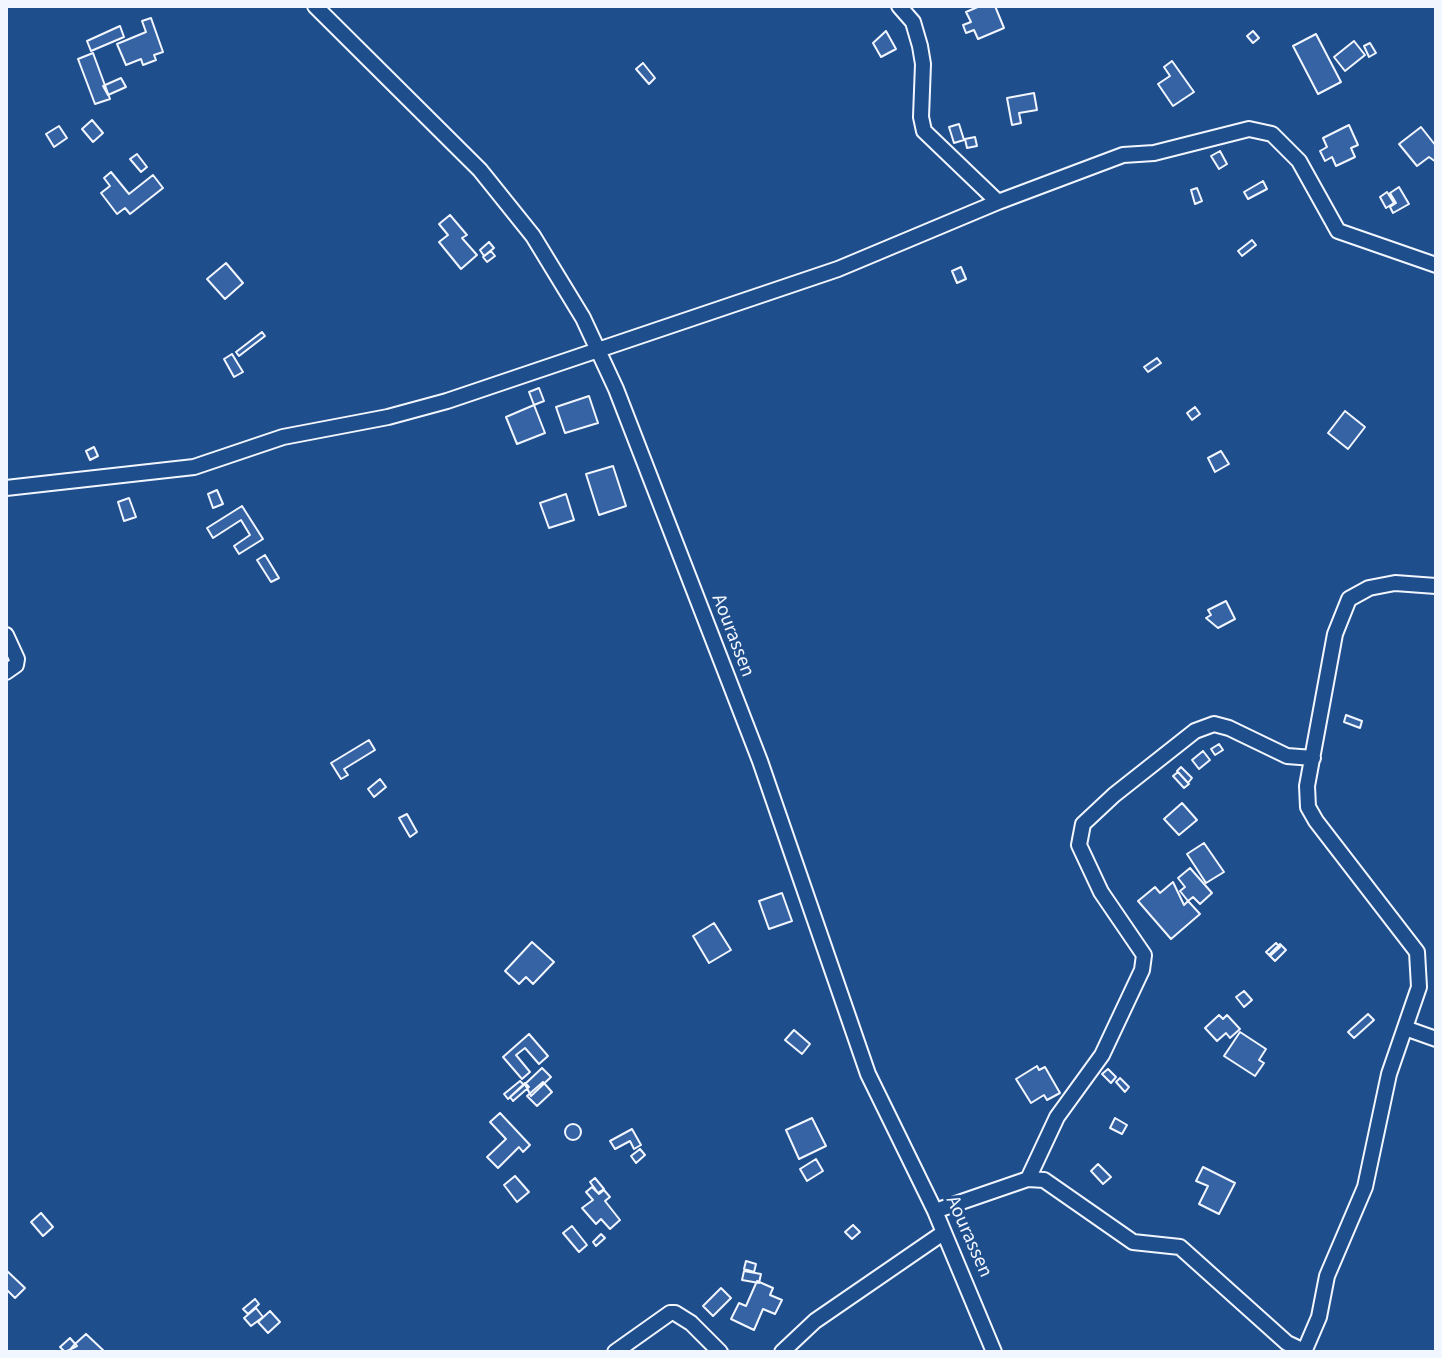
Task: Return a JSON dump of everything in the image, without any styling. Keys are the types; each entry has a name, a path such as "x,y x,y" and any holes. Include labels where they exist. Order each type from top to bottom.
{"street":[{"name":"Aourassen","path":"315,6 437,125 509,204 541,250 598,350 760,761 868,1074 935,1211 994,1352"},
{"path":"899,6 913,22 920,46 924,131 998,202"},
{"path":"6,488 194,467 283,437 388,417 447,401 838,269 998,202 1123,155 1154,153 1249,129 1263,130 1299,161 1338,231 1436,265"},
{"path":"935,1211 959,1200 996,1193 1028,1179 1058,1187 1133,1242 1180,1247 1287,1343 1305,1352 1319,1317 1327,1276 1365,1187 1389,1074 1419,987 1417,952 1308,807 1313,758 1335,634 1349,599 1369,588 1395,583 1436,586"},
{"path":"6,635 17,659 16,665 6,672"},
{"path":"1028,1179 1057,1117 1102,1055 1142,970 1144,955 1101,892 1079,845 1083,824 1114,795 1195,731 1214,724 1287,756 1313,758"},
{"path":"1405,1028 1436,1039"},
{"path":"782,1352 815,1321 943,1233"},
{"path":"615,1352 670,1313 682,1316 720,1352"}],"building":[{"path":"980,6 995,6 1004,28 978,39 974,30 966,33 963,25 971,22 966,12"},
{"path":"151,18 163,52 154,55 156,60 143,65 141,59 126,65 117,44 146,32 142,21"},
{"path":"120,26 124,37 91,51 87,41"},
{"path":"886,31 896,49 881,57 873,43"},
{"path":"1253,31 1259,38 1253,43 1247,36"},
{"path":"1316,34 1341,82 1318,94 1293,46"},
{"path":"1354,41 1365,55 1345,71 1334,57"},
{"path":"1370,43 1376,53 1369,57 1364,46"},
{"path":"93,53 110,99 95,104 78,59"},
{"path":"1172,61 1194,92 1173,106 1158,84 1170,76 1164,67"},
{"path":"643,63 655,78 649,84 636,69"},
{"path":"121,78 126,87 108,95 103,86"},
{"path":"1034,93 1037,110 1019,113 1021,123 1012,125 1007,98"},
{"path":"92,120 103,133 93,142 82,129"},
{"path":"959,124 964,140 954,143 949,127"},
{"path":"1349,125 1358,145 1351,148 1355,157 1336,166 1332,157 1325,161 1320,151 1327,147 1323,138"},
{"path":"59,126 67,138 54,147 46,134"},
{"path":"1421,127 1436,146 1436,162 1429,157 1417,166 1399,144"},
{"path":"975,137 977,146 967,148 965,139"},
{"path":"1220,151 1227,164 1219,169 1211,156"},
{"path":"137,154 147,167 141,172 130,159"},
{"path":"111,172 129,194 153,175 163,188 130,214 125,208 117,214 101,193 110,186 104,178"},
{"path":"1263,181 1267,189 1248,199 1244,192"},
{"path":"1399,187 1409,204 1393,213 1390,207 1396,203 1390,193"},
{"path":"1197,188 1202,201 1195,204 1191,190"},
{"path":"1387,192 1394,203 1386,208 1380,197"},
{"path":"450,215 467,235 462,238 477,255 461,269 439,242 448,235 439,224"},
{"path":"1252,240 1256,245 1242,256 1238,251"},
{"path":"489,242 494,248 484,256 480,250"},
{"path":"491,251 495,256 487,262 483,257"},
{"path":"226,263 243,283 225,299 207,279"},
{"path":"961,267 966,279 957,283 952,271"},
{"path":"262,332 265,336 239,356 236,352"},
{"path":"232,354 243,372 234,377 224,359"},
{"path":"1157,358 1161,363 1148,372 1144,367"},
{"path":"539,388 544,401 534,405 529,392"},
{"path":"589,396 598,423 565,433 556,407"},
{"path":"534,405 545,433 517,444 506,417"},
{"path":"1195,407 1200,414 1192,420 1187,413"},
{"path":"1345,411 1365,427 1348,449 1328,433"},
{"path":"94,447 98,456 90,460 86,451"},
{"path":"1221,451 1229,464 1215,472 1208,458"},
{"path":"613,466 626,506 599,515 586,474"},
{"path":"217,490 223,504 213,508 208,494"},
{"path":"566,494 574,520 549,528 540,503"},
{"path":"129,498 136,517 124,521 118,502"},
{"path":"242,506 263,539 239,554 234,546 250,535 241,520 213,538 207,528"},
{"path":"265,555 279,578 271,582 257,560"},
{"path":"1226,601 1235,619 1218,628 1206,618 1211,615 1208,610"},
{"path":"1346,715 1362,721 1360,728 1344,722"},
{"path":"369,740 375,750 344,769 348,775 341,779 331,763"},
{"path":"1219,744 1223,750 1215,755 1211,749"},
{"path":"1203,751 1210,760 1199,769 1192,760"},
{"path":"1181,767 1192,778 1188,783 1177,771"},
{"path":"1178,772 1189,784 1184,788 1173,776"},
{"path":"380,779 386,787 374,797 368,789"},
{"path":"1182,803 1197,820 1179,835 1164,819"},
{"path":"407,814 417,832 410,837 399,818"},
{"path":"1204,843 1224,872 1206,883 1187,854"},
{"path":"1190,868 1212,893 1200,904 1193,897 1188,901 1180,891 1185,887 1178,878"},
{"path":"1173,882 1184,905 1188,901 1200,914 1171,939 1138,901 1155,887 1160,893"},
{"path":"782,893 792,921 769,929 759,901"},
{"path":"714,923 731,950 709,963 693,936"},
{"path":"532,942 554,962 533,984 526,977 519,984 505,971"},
{"path":"1276,943 1280,947 1270,956 1266,952"},
{"path":"1280,944 1286,950 1275,961 1269,955"},
{"path":"1244,991 1252,1000 1244,1007 1236,997"},
{"path":"1368,1014 1374,1020 1354,1038 1348,1032"},
{"path":"1219,1015 1223,1019 1227,1015 1240,1029 1230,1038 1226,1033 1217,1041 1205,1028"},
{"path":"794,1030 810,1044 802,1054 785,1040"},
{"path":"1240,1032 1266,1049 1259,1060 1264,1063 1255,1076 1224,1056"},
{"path":"529,1034 548,1056 539,1064 525,1048 516,1055 530,1072 522,1079 503,1057"},
{"path":"1037,1066 1039,1070 1045,1067 1060,1093 1047,1100 1044,1095 1031,1103 1016,1079"},
{"path":"542,1068 551,1077 531,1096 525,1084"},
{"path":"1108,1069 1116,1077 1111,1083 1102,1074"},
{"path":"1120,1078 1129,1087 1125,1092 1116,1082"},
{"path":"520,1081 524,1085 508,1099 504,1094"},
{"path":"543,1082 552,1092 537,1106 527,1096"},
{"path":"525,1083 529,1087 513,1101 510,1097"},
{"path":"500,1113 530,1145 523,1152 519,1147 498,1168 487,1157 506,1139 490,1122"},
{"path":"812,1118 826,1146 799,1159 786,1130"},
{"path":"1115,1118 1127,1125 1122,1134 1110,1128"},
{"path":"573,1124 581,1132 573,1140 565,1132"},
{"path":"632,1129 641,1145 634,1149 630,1141 615,1149 610,1141"},
{"path":"640,1149 645,1155 636,1163 631,1156"},
{"path":"816,1159 823,1171 807,1181 800,1169"},
{"path":"1098,1164 1111,1177 1103,1184 1091,1171"},
{"path":"1203,1167 1235,1183 1219,1214 1199,1204 1208,1186 1196,1181"},
{"path":"515,1176 529,1192 517,1202 504,1185"},
{"path":"595,1178 604,1189 598,1193 590,1182"},
{"path":"592,1187 599,1194 604,1190 610,1197 605,1201 620,1220 610,1229 601,1219 596,1224 582,1208 593,1200 586,1192"},
{"path":"41,1213 53,1227 43,1236 31,1222"},
{"path":"853,1225 860,1232 852,1239 845,1232"},
{"path":"572,1226 587,1245 579,1252 563,1233"},
{"path":"601,1234 605,1238 596,1246 593,1242"},
{"path":"746,1261 756,1264 754,1272 744,1269"},
{"path":"6,1270 25,1288 15,1298 6,1289"},
{"path":"744,1271 761,1274 759,1283 742,1280"},
{"path":"757,1281 773,1288 770,1295 782,1300 775,1314 763,1309 754,1330 731,1319 739,1303 746,1306"},
{"path":"721,1288 731,1298 713,1316 703,1306"},
{"path":"255,1299 259,1304 248,1314 243,1309"},
{"path":"256,1308 263,1317 251,1326 244,1318"},
{"path":"270,1311 280,1322 268,1333 258,1322"},
{"path":"86,1334 105,1352 68,1352"},
{"path":"70,1338 77,1346 65,1352 60,1347"}]}
